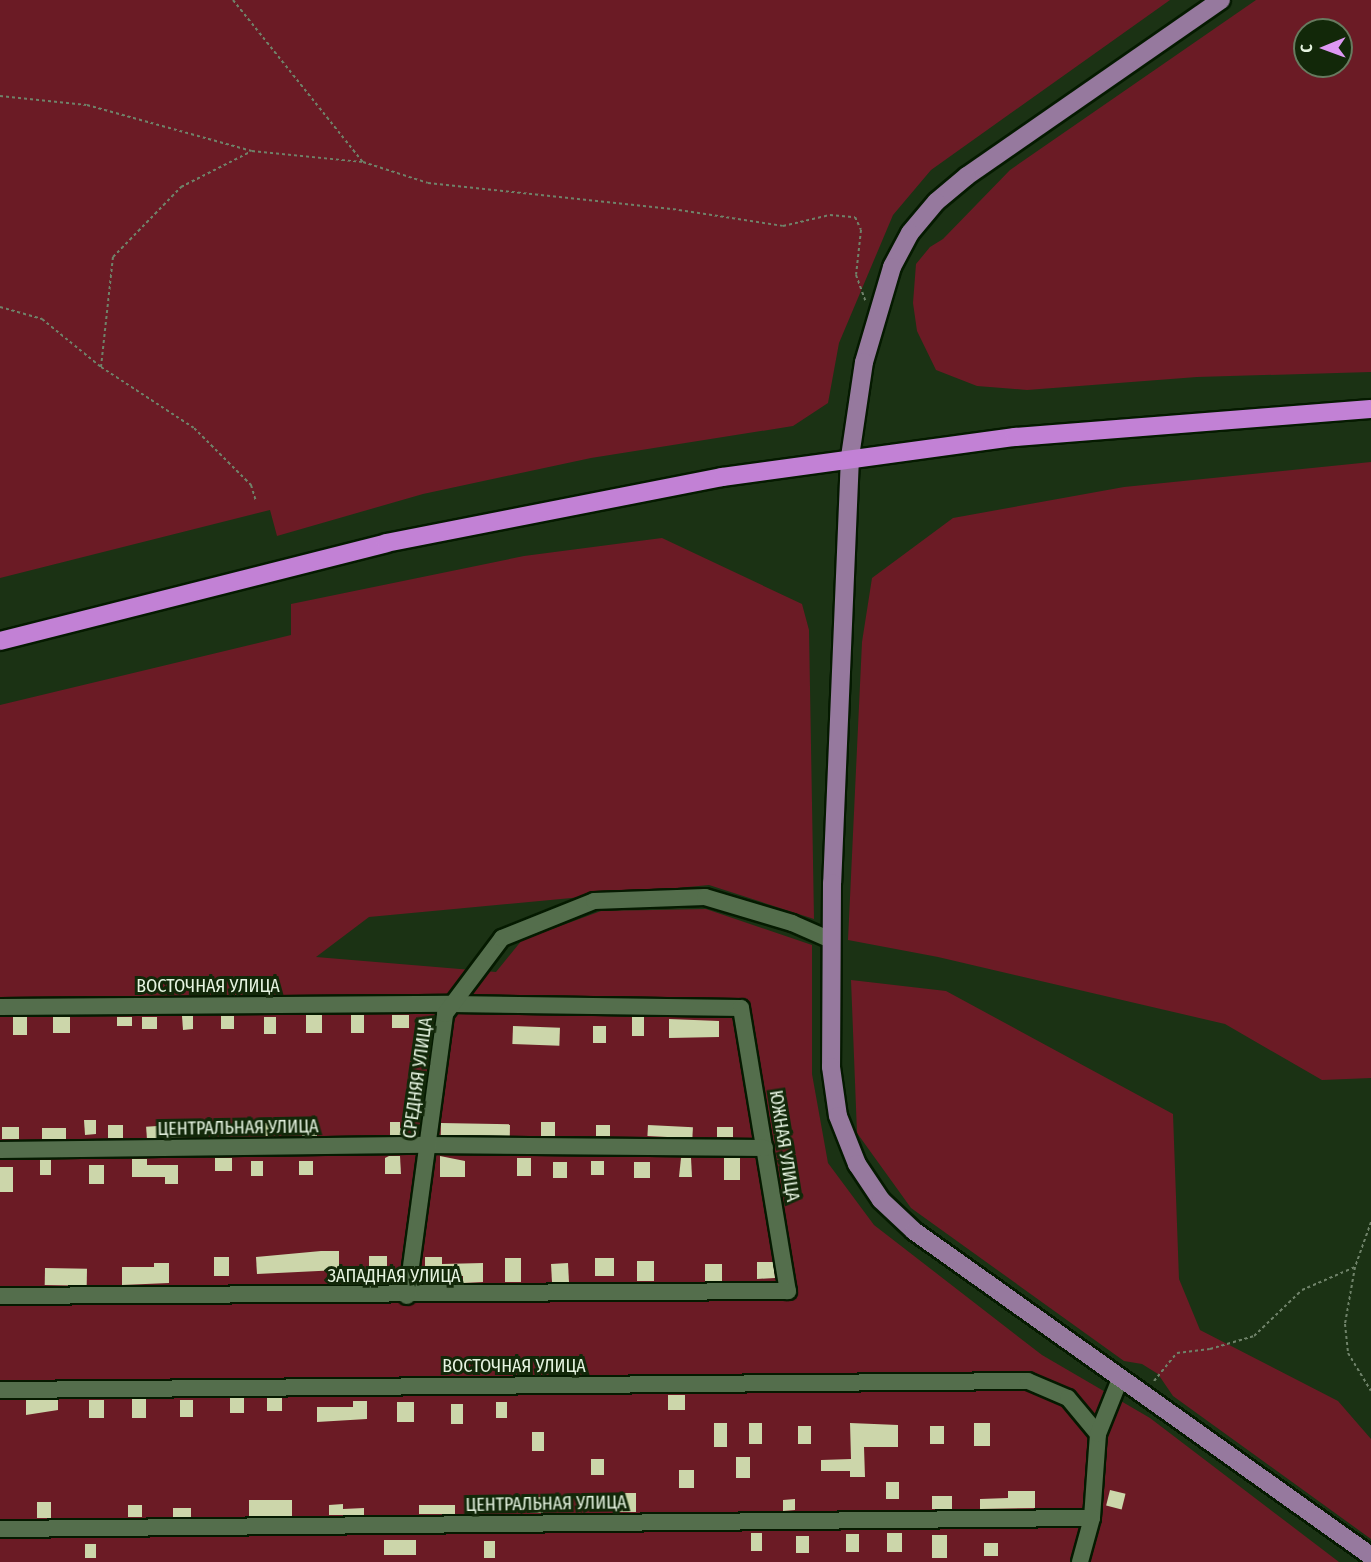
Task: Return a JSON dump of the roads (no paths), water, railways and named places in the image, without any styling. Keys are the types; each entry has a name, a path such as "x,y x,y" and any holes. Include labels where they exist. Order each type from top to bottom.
{"highway":[{"path":"0,641 300,563 465,526 850,457 1117,427 1371,409"}],"main road":[{"path":"1221,0 967,176 936,202 910,233 879,304 864,362 850,457 831,940 831,1067 838,1116 857,1164 881,1200 914,1231 1371,1556"}],"street":[{"name":"СРЕДНЯЯ УЛИЦА","path":"407,1296 445,1014 502,938 594,901 705,897 792,923 831,940"},
{"name":"ВОСТОЧНАЯ УЛИЦА","path":"0,1007 452,1004 741,1008"},
{"name":"ЮЖНАЯ УЛИЦА","path":"741,1008 788,1291"},
{"name":"ЦЕНТРАЛЬНАЯ УЛИЦА","path":"0,1150 428,1145 765,1148"},
{"name":"ЗАПАДНАЯ УЛИЦА","path":"0,1296 407,1296 788,1291"},
{"path":"1080,1562 1092,1518 1098,1434 1120,1379"},
{"name":"ВОСТОЧНАЯ УЛИЦА","path":"0,1390 1028,1381 1068,1398 1098,1434"},
{"name":"ЦЕНТРАЛЬНАЯ УЛИЦА","path":"0,1529 1092,1518"}]}
